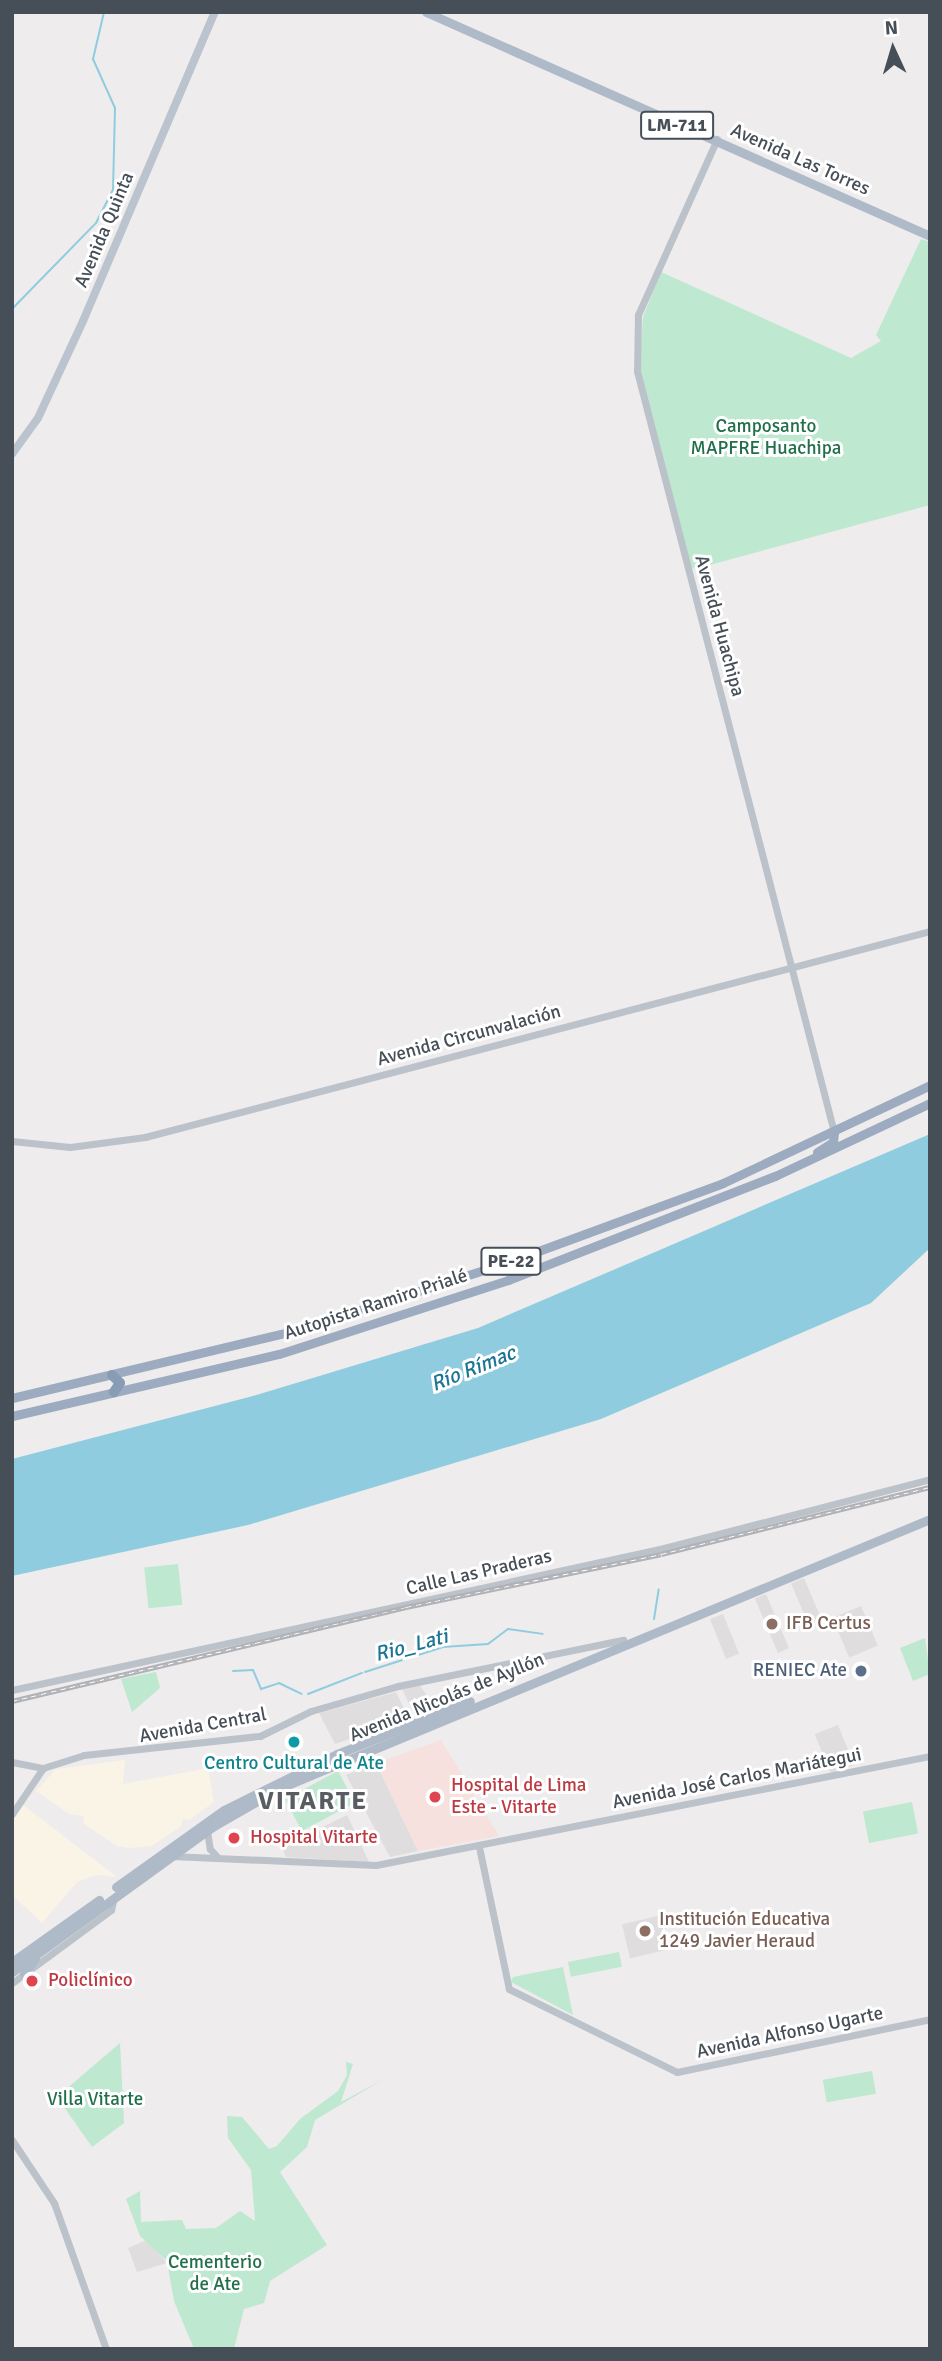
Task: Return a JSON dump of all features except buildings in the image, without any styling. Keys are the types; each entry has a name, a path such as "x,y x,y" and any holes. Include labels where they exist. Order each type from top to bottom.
{"highway":[{"name":"Autopista Ramiro Prialé","path":"12,1398 297,1330 503,1264 723,1183 930,1085"},
{"name":"Autopista Ramiro Prialé","path":"12,1416 279,1354 508,1280 775,1176 930,1102"},
{"path":"775,1176 830,1145 834,1132"},
{"path":"112,1375 119,1382 114,1392"}],"main road":[{"name":"Avenida Quinta","path":"12,454 38,418 83,321 215,12"},
{"name":"Avenida Las Torres","path":"426,12 930,231"},
{"name":"Avenida Las Torres","path":"439,12 930,236"},
{"name":"Avenida Nicolás de Ayllón","path":"12,1962 224,1810 337,1754 930,1517"},
{"name":"Avenida Nicolás de Ayllón","path":"12,1972 207,1831 337,1762 930,1517"},
{"path":"23,1974 42,1950"}],"street":[{"name":"Avenida Huachipa","path":"717,140 638,315 637,371 789,968 834,1132"},
{"name":"Avenida Circunvalación","path":"12,1141 70,1147 145,1137 930,931"},
{"name":"Calle Las Praderas","path":"12,1690 660,1549 930,1479"},
{"name":"Avenida Central","path":"43,1768 96,1752 129,1754 260,1736 311,1711 410,1683 624,1640"},
{"name":"Avenida José Carlos Mariátegui","path":"171,1856 349,1867 479,1847 930,1756"},
{"path":"12,1762 43,1768 12,1814"},
{"path":"207,1831 210,1849 219,1858"},
{"name":"Avenida Alfonso Ugarte","path":"479,1847 509,1989 677,2072 930,2020"},
{"path":"12,1983 111,1910 114,1896"},
{"path":"12,2140 54,2203 106,2349"}],"shaded area":[{"path":"804,1578 823,1622 810,1628 791,1583"},
{"name":"IFB Certus","path":"766,1594 789,1648 778,1653 755,1599"},
{"path":"861,1606 878,1646 849,1658 832,1618"},
{"path":"723,1614 739,1654 726,1659 710,1619"},
{"path":"419,1684 436,1709 416,1718 402,1689"},
{"path":"396,1692 409,1719 335,1744 319,1713"},
{"path":"838,1725 854,1765 831,1774 815,1734"},
{"name":"Hospital de Lima Este - Vitarte","path":"441,1740 499,1836 418,1851 376,1763"},
{"path":"125,1760 123,1784 208,1768 214,1802 189,1820 183,1819 181,1826 152,1846 130,1848 117,1846 84,1824 83,1816 69,1814 36,1791 56,1769"},
{"path":"376,1763 418,1851 390,1857 346,1775"},
{"path":"22,1804 117,1877 96,1875 77,1882 42,1923 12,1895 12,1819"},
{"path":"347,1815 369,1862 286,1857 282,1847"},
{"name":"Institución Educativa 1249 Javier Heraud","path":"662,1915 670,1949 630,1958 622,1924"},
{"path":"147,2240 167,2263 137,2272 128,2248"}],"green space":[{"name":"Camposanto MAPFRE Huachipa","path":"921,239 930,242 930,505 695,569 688,565 639,374 643,317 661,272 851,358 881,341 876,335"},
{"path":"178,1564 182,1605 148,1608 144,1568"},
{"path":"925,1638 930,1674 913,1681 900,1648"},
{"path":"156,1672 160,1688 132,1712 121,1679"},
{"path":"338,1771 355,1803 302,1831 285,1799"},
{"path":"912,1802 918,1833 869,1843 863,1812"},
{"path":"619,1952 622,1967 571,1977 568,1962"},
{"path":"563,1967 573,2015 511,1982 513,1977"},
{"name":"Villa Vitarte","path":"120,2043 124,2123 92,2147 57,2097"},
{"name":"Cementerio de Ate","path":"346,2062 353,2064 341,2102 382,2080 315,2120 307,2147 280,2172 327,2245 270,2281 264,2303 244,2309 234,2349 194,2349 174,2301 167,2261 140,2236 126,2199 140,2191 141,2222 182,2220 186,2229 216,2228 240,2211 255,2221 251,2170 228,2138 227,2116 242,2117 269,2149 277,2146 300,2119 338,2091 347,2075"},
{"path":"872,2071 876,2094 827,2102 823,2080"}],"water":[{"name":"Río Rímac","path":"930,1134 930,1248 871,1303 601,1419 248,1525 12,1576 12,1459 253,1396 478,1328"}],"waterway":[{"path":"12,309 96,223 113,190 115,108 93,59 104,12"},
{"name":"Rio_Lati","path":"654,1619 659,1589"},
{"name":"Rio_Lati","path":"365,1672 443,1647 488,1644 508,1629 543,1634"},
{"name":"Rio_Lati","path":"233,1671 253,1670 261,1689 279,1683 302,1694"},
{"name":"Rio_Lati","path":"308,1694 362,1673"}],"railway":[{"path":"12,1701 406,1607 661,1554 930,1487"}],"place":[{"name":"IFB Certus","path":"772,1624"},
{"name":"RENIEC Ate","path":"861,1671"},
{"name":"Centro Cultural de Ate","path":"294,1742"},
{"name":"Hospital de Lima Este - Vitarte","path":"435,1797"},
{"name":"Hospital Vitarte","path":"234,1838"},
{"name":"Institución Educativa 1249 Javier Heraud","path":"645,1931"},
{"name":"Policlínico","path":"32,1981"}],"district":[{"name":"VITARTE","path":"313,1802"}]}
